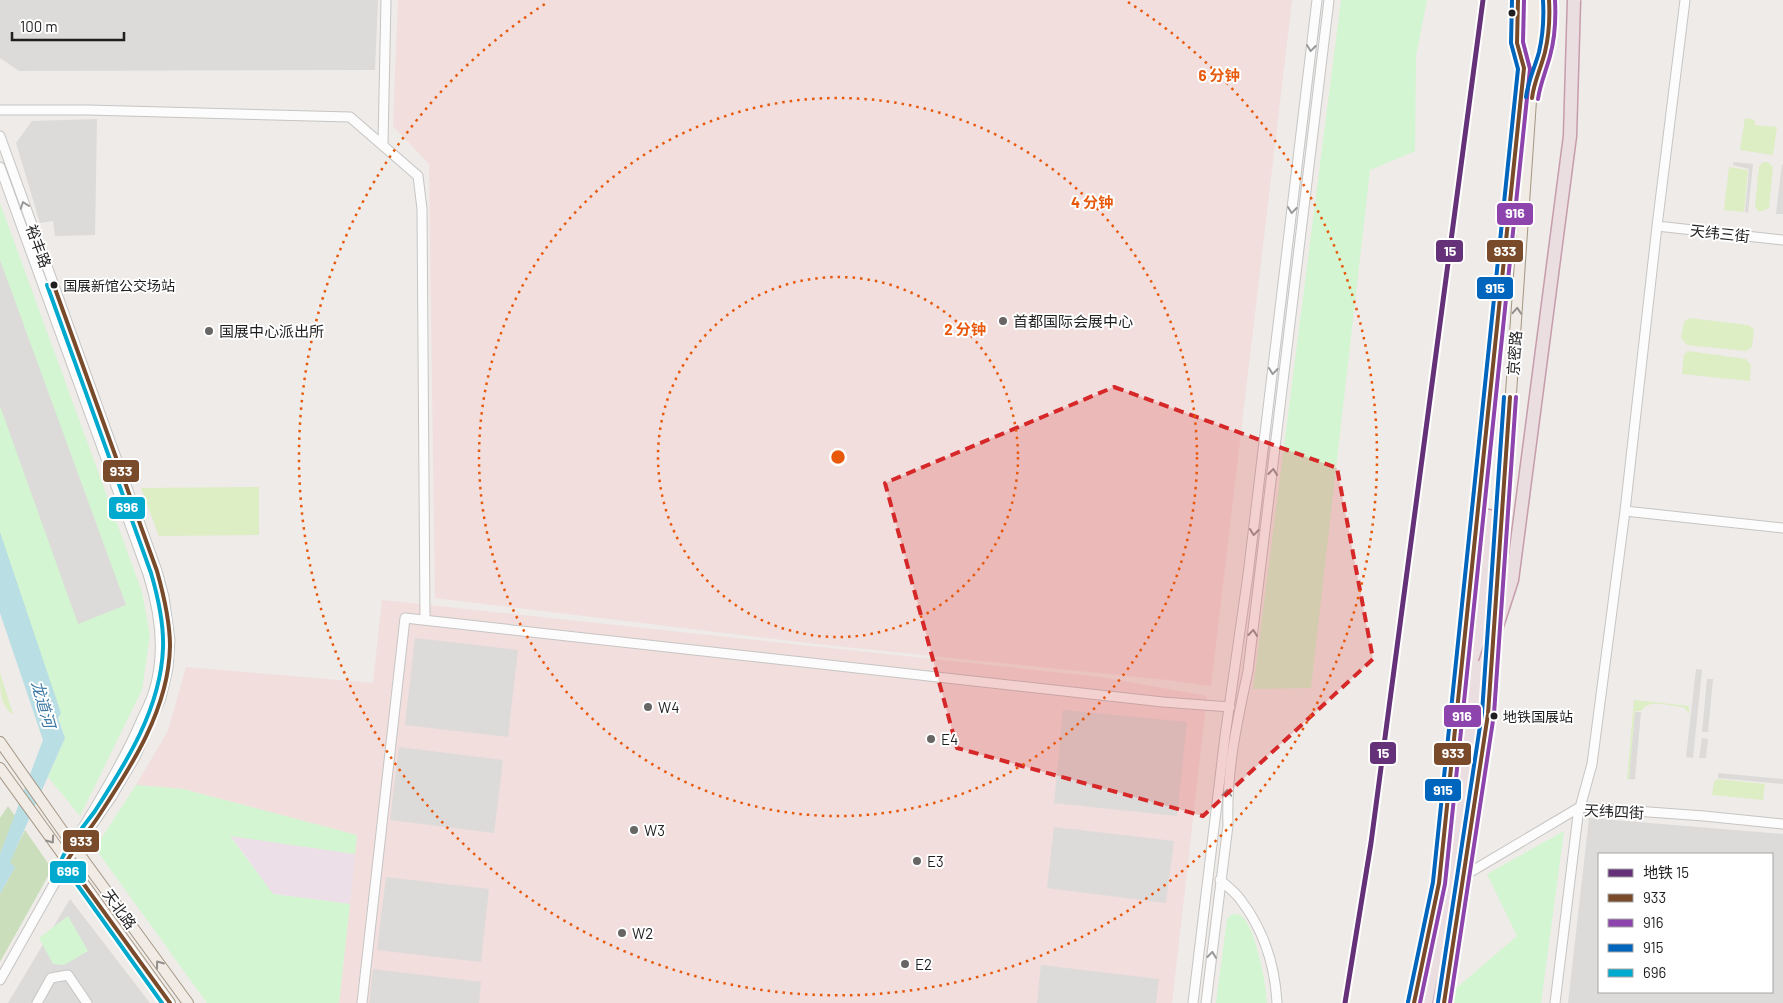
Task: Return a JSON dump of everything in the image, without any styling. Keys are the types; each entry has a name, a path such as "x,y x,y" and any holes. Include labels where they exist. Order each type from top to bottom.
{"highway":[{"path":"1485,663 1512,580 1570,136 1574,0"},
{"path":"1426,1003 1446,900 1494,516 1485,663 1456,901 1440,1003"}],"main road":[{"name":"京密路","path":"1414,1003 1439,883 1524,68 1533,0"},
{"name":"京密路","path":"1444,1003 1488,714 1532,86 1542,0"},
{"name":"天北路","path":"0,742 188,1003"},
{"name":"天北路","path":"0,768 170,1003"}],"street":[{"path":"383,144 386,0"},
{"path":"1193,1003 1230,707 1250,566 1317,0"},
{"path":"1206,1003 1228,825 1227,796 1234,736 1248,671 1329,0"},
{"path":"1555,1003 1580,807 1592,764 1625,511 1685,0"},
{"path":"0,110 88,110 350,117 418,176 422,209 425,620"},
{"name":"裕丰路","path":"0,136 157,571 164,598 170,640 168,668 161,698 154,716 112,796 84,838 75,848"},
{"name":"裕丰路","path":"0,166 148,574 155,598 159,623 159,667 153,694 128,752 80,833 75,848"},
{"name":"天纬三街","path":"1657,226 1783,240"},
{"path":"1625,511 1783,528"},
{"path":"362,1003 405,618 1163,702 1230,707"},
{"name":"天纬四街","path":"1462,877 1580,807 1783,824"},
{"path":"0,980 75,848"},
{"path":"1220,880 1239,898 1255,921 1267,946 1274,970 1277,1003"},
{"path":"37,1003 51,978 68,975 87,1003"}],"highlighted area":[{"path":"1114,387 1337,468 1373,659 1203,816 957,748 885,483"}],"shaded area":[{"path":"0,0 378,0 375,70 19,71 0,58"},
{"name":"首都国际会展中心","path":"398,0 1292,0 1211,686 816,644 435,598 429,164 393,126"},
{"name":"国展新馆公交场站","path":"97,119 95,235 55,236 53,221 40,223 16,143 32,121"},
{"path":"1733,162 1753,164 1748,213 1745,212 1749,169 1733,165"},
{"path":"1782,164 1783,214 1776,214"},
{"path":"0,260 126,605 78,624 0,406"},
{"path":"382,600 1101,677 1207,696 1172,1003 339,1003 357,835 183,789 136,785 168,731 186,667 373,683"},
{"path":"415,638 518,650 508,737 405,725"},
{"path":"1696,669 1702,670 1693,758 1686,757"},
{"path":"1707,679 1713,679 1708,732 1702,732"},
{"path":"1063,710 1187,722 1177,816 1054,803"},
{"path":"1635,712 1641,712 1635,779 1629,779"},
{"path":"1702,738 1708,739 1706,758 1699,758"},
{"path":"399,747 503,760 494,833 390,820"},
{"path":"1718,773 1783,779 1783,784 1718,778"},
{"path":"1589,818 1783,834 1783,1003 1568,1003"},
{"path":"1054,827 1174,841 1166,903 1047,888"},
{"path":"230,835 355,854 350,904 273,894"},
{"path":"386,877 489,889 481,962 377,950"},
{"path":"70,899 150,1003 8,1003"},
{"path":"1578,957 1598,959 1598,972 1577,969"},
{"path":"1041,965 1159,979 1156,1003 1037,1003"},
{"path":"373,969 481,982 479,1003 369,1003"},
{"path":"1578,974 1598,977 1598,986 1576,983"}],"green space":[{"path":"1341,0 1427,0 1416,56 1415,151 1370,170 1311,688 1253,689"},
{"path":"1745,118 1755,120 1755,125 1777,127 1773,155 1740,150"},
{"path":"1763,162 1768,162 1773,167 1769,208 1759,212 1755,207 1759,167"},
{"path":"1729,167 1748,170 1744,212 1724,210"},
{"path":"0,203 142,592 150,635 142,690 80,816 48,777 65,738 0,533"},
{"path":"1689,318 1748,325 1754,329 1752,347 1746,351 1687,345 1681,338 1684,322"},
{"path":"1688,351 1746,359 1751,365 1750,381 1682,374 1684,355"},
{"path":"259,487 259,535 159,536 141,488"},
{"path":"0,673 13,714 5,707 3,702"},
{"path":"1634,700 1689,706 1689,713 1683,707 1660,704 1649,705 1641,711 1635,711 1629,778 1635,780 1627,779"},
{"path":"1717,779 1765,784 1763,800 1712,795 1714,782"},
{"path":"136,785 183,789 357,835 355,854 230,836 273,894 350,904 339,1003 207,1003 95,848"},
{"path":"8,806 15,816 0,854 0,818"},
{"path":"25,830 52,869 0,962 0,894 15,867 9,862"},
{"path":"1564,831 1541,1003 1439,1003 1517,936 1487,874"},
{"path":"1232,914 1240,915 1251,930 1259,956 1267,1003 1216,1003 1227,919"},
{"path":"68,916 88,951 64,965 53,964 39,938"}],"water":[{"name":"龙道河","path":"0,532 61,713 58,718 65,738 10,862 15,867 0,894 0,854 43,740 0,613"}],"metro line":[{"name":"15","path":"1345,1003 1371,843 1483,0"}],"transit line":[{"name":"915","path":"1408,1002 1433,882 1518,69 1511,43 1512,0"},
{"name":"933","path":"1414,1003 1439,883 1524,68 1517,43 1518,0"},
{"name":"916","path":"1420,1003 1445,884 1530,69 1523,42 1524,0"},
{"name":"915","path":"1526,97 1540,46 1543,26 1543,0"},
{"name":"933","path":"1532,98 1546,46 1549,26 1549,0"},
{"name":"916","path":"1538,99 1553,42 1555,0"},
{"name":"933","path":"53,283 157,571 166,609 170,646 163,692 146,736 111,798 67,861 170,1003"},
{"name":"696","path":"47,285 151,573 163,629 161,670 156,692 140,734 118,774 95,811 70,844 61,862 162,1003"},
{"name":"915","path":"1438,1002 1482,713 1504,397"},
{"name":"933","path":"1444,1003 1488,714 1510,397"},
{"name":"916","path":"1450,1003 1494,714 1516,397"}],"place":[{"name":"国展新馆公交场站","path":"54,285"},
{"name":"首都国际会展中心","path":"1003,321"},
{"name":"国展中心派出所","path":"209,331"},
{"name":"W4","path":"648,707"},
{"name":"地铁国展站","path":"1494,716"},
{"name":"E4","path":"931,739"},
{"name":"W3","path":"634,830"},
{"name":"E3","path":"917,861"},
{"name":"W2","path":"622,933"},
{"name":"E2","path":"905,964"}]}
